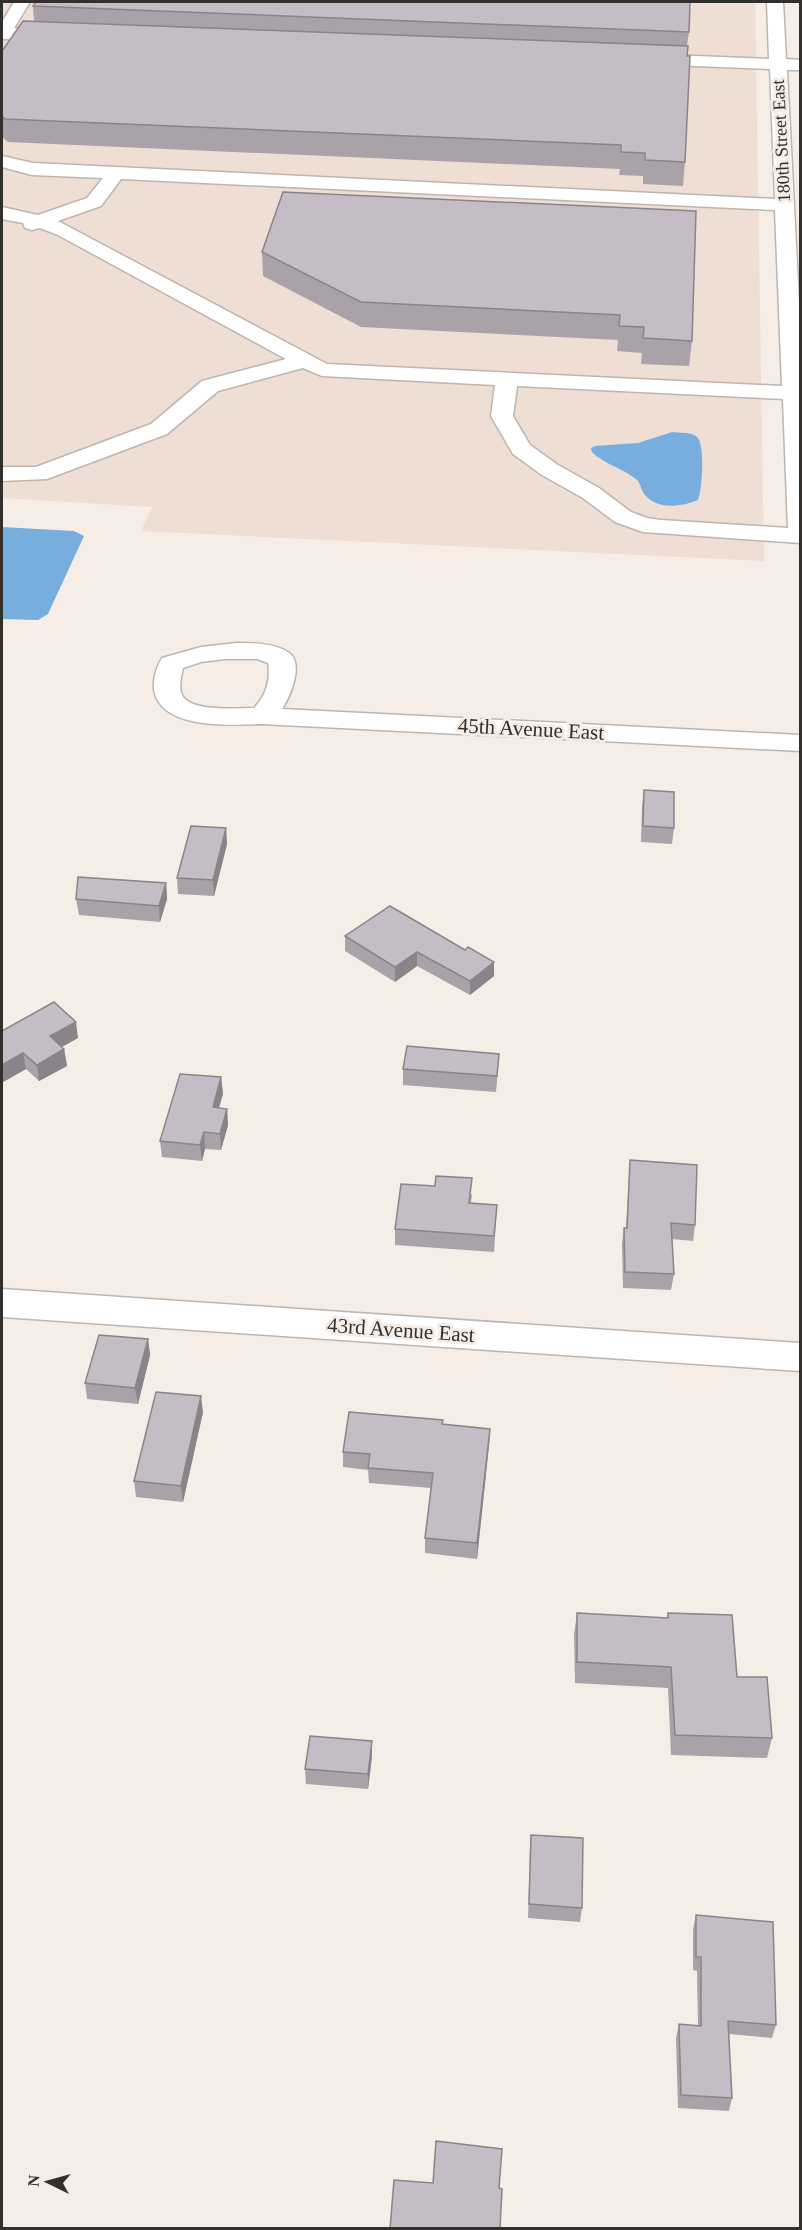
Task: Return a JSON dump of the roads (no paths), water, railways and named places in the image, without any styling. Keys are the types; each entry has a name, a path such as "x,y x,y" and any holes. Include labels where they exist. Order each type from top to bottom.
{"street":[{"path":"2,33 22,2"},
{"name":"180th Street East","path":"774,2 801,534"},
{"path":"2,33 79,36"},
{"path":"624,58 801,65"},
{"path":"2,161 32,170 784,205"},
{"path":"2,233 42,222 94,202 116,173"},
{"path":"2,213 42,222 65,231 322,370 793,393"},
{"path":"2,474 39,474 159,429 210,386 305,361"},
{"path":"507,379 502,416 522,449 543,465 591,493 623,518 643,525 661,527 801,534"},
{"name":"45th Avenue East","path":"261,716 801,743"},
{"name":"43rd Avenue East","path":"2,1303 801,1357"}],"water":[{"path":"672,432 696,436 701,447 702,477 698,500 684,504 670,506 650,500 643,493 636,479 597,456 591,448 638,443"},
{"path":"2,527 74,531 84,536 48,614 38,620 2,619"}]}
